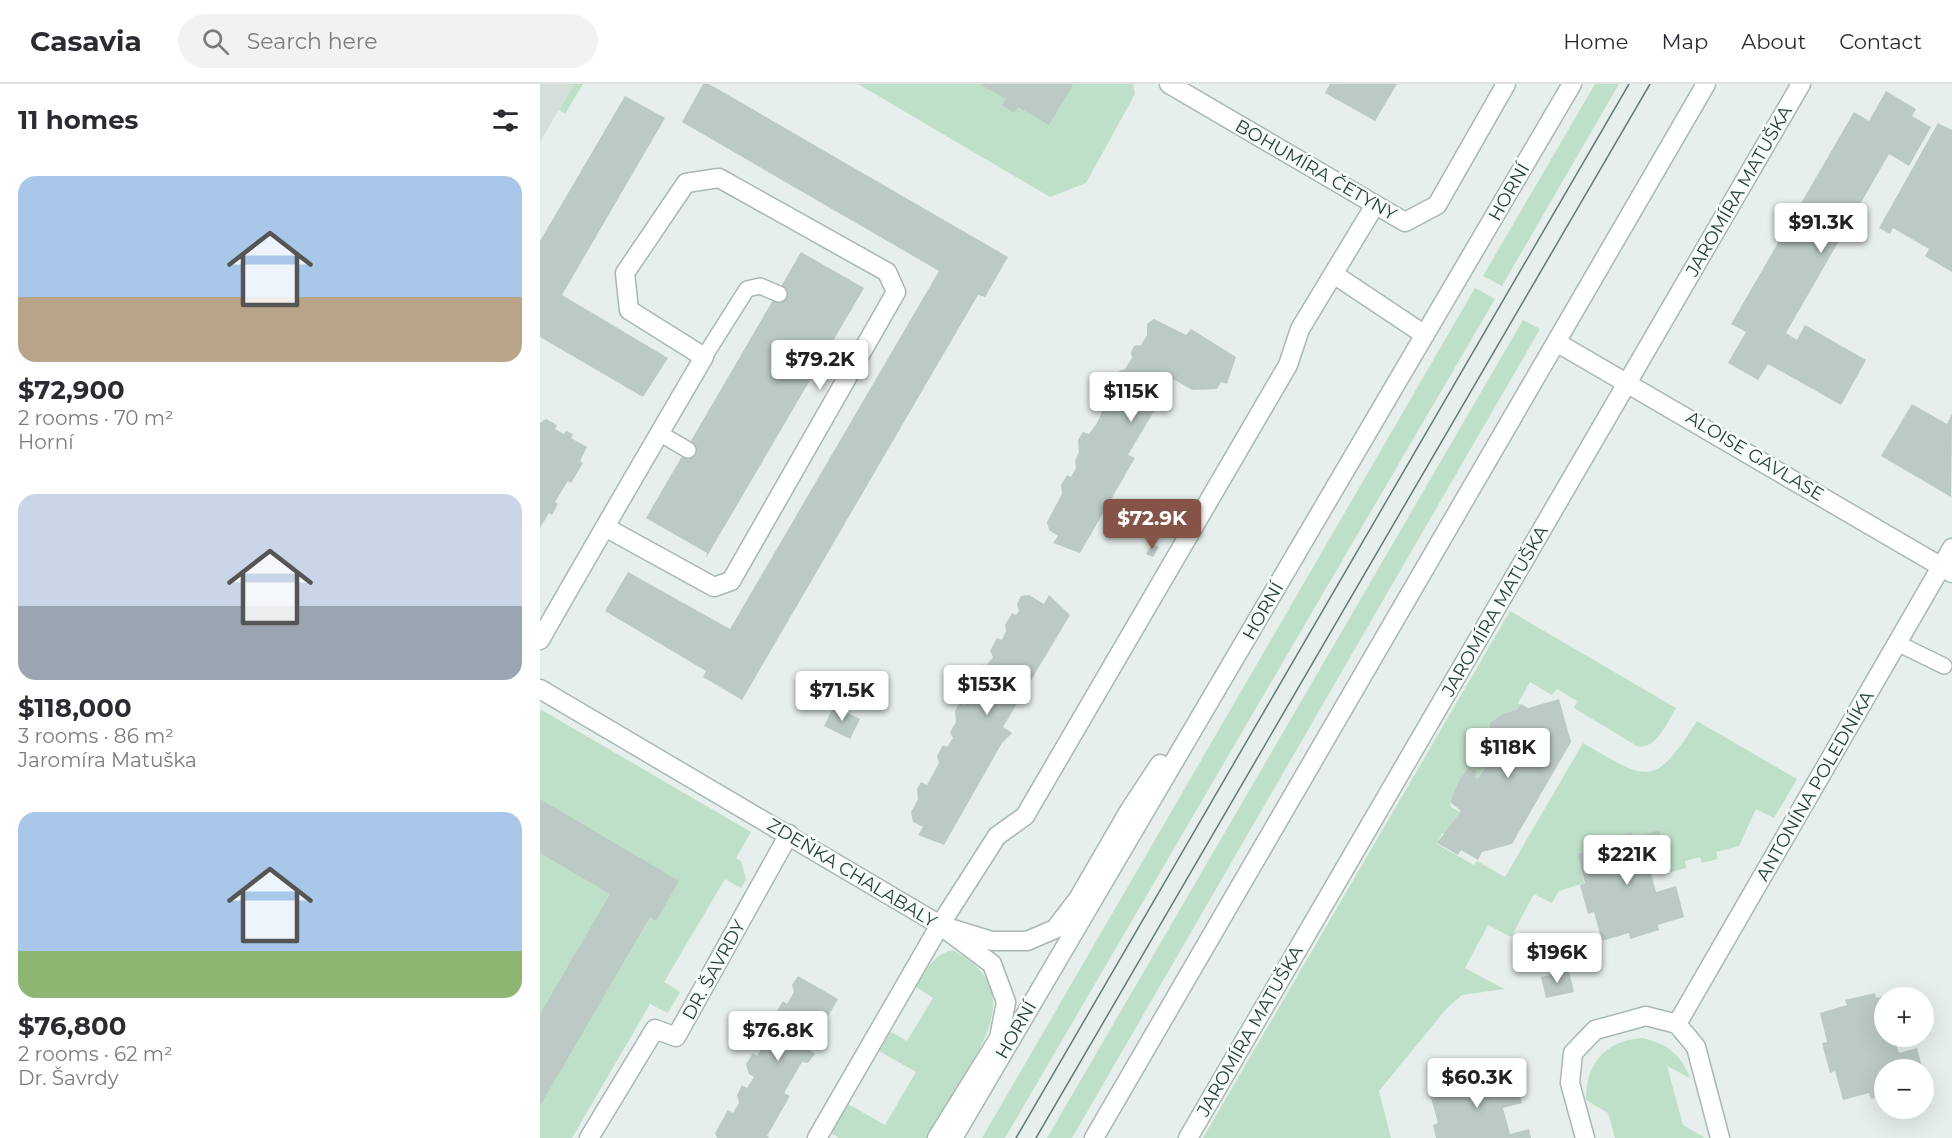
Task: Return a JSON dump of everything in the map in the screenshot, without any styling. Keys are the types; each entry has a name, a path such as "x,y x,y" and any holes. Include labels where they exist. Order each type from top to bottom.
{"street":[{"name":"BOHUMÍRA ČETYNY","path":"1169,84 1405,222 1437,205 1506,84"},
{"name":"HORNÍ","path":"953,1138 1572,84"},
{"path":"1094,1138 1706,84"},
{"name":"JAROMÍRA MATUŠKA","path":"1188,1138 1801,84"},
{"path":"540,640 605,527 704,357 629,310 625,273 686,183 719,177 887,272 896,292 731,580 714,587 605,527"},
{"path":"817,1138 940,926 997,836 1024,816 1288,365 1300,329 1335,275 1375,205"},
{"path":"1335,275 1425,335"},
{"name":"ALOISE GAVLASE","path":"1556,342 1947,569"},
{"name":"ANTONÍNA POLEDNÍKA","path":"1677,1024 1897,643 1947,569 1952,548"},
{"name":"ZDEŇKA CHALABALY","path":"540,689 789,834 940,926 992,964 1006,1002 999,1038 937,1138"},
{"path":"940,926 992,941 1027,941 1054,929 1078,899 1157,768 1193,729"},
{"name":"DR. ŠAVRDY","path":"589,1138 654,1029 676,1037 789,834"},
{"path":"1585,1138 1570,1083 1573,1053 1595,1030 1646,1016 1677,1024 1696,1047 1720,1138"}],"lane":[{"path":"704,357 747,289 760,286 779,294"},
{"path":"659,434 688,450"},
{"path":"1897,643 1944,666"}],"shaded area":[{"path":"540,84 574,84 540,142"}],"green space":[{"path":"574,84 583,84 565,114 559,110"},
{"path":"858,84 1133,84 1135,94 1086,183 1050,197"},
{"path":"1595,84 1619,84 1502,286 1483,276"},
{"path":"1475,288 1495,299 1005,1138 982,1138"},
{"path":"1523,320 1540,329 1072,1138 1047,1138"},
{"path":"1510,611 1676,708 1656,739 1650,744 1637,746 1574,708 1577,701 1557,689 1552,695 1530,682 1518,703 1520,705 1517,711 1499,717 1490,724 1488,736 1492,754 1477,780 1473,778 1476,772 1468,768 1450,802 1451,807 1460,812 1445,834 1442,833 1437,844 1474,865 1477,861 1505,877 1583,743 1622,765 1636,771 1648,772 1659,768 1670,758 1697,721 1797,779 1774,818 1756,809 1739,846 1716,852 1718,859 1702,863 1700,857 1685,861 1686,868 1671,872 1659,830 1632,838 1630,832 1602,841 1602,846 1577,854 1584,883 1559,891 1552,903 1534,894 1511,937 1488,925 1465,968 1504,989 1462,995 1447,1008 1379,1091 1391,1138 1203,1138"},
{"path":"540,709 751,832 736,858 741,861 746,880 741,888 725,879 664,982 680,992 668,1013 650,1004 572,1138 540,1138"},
{"path":"953,950 972,963 984,976 991,990 993,1004 986,1035 978,1052 928,1138 839,1138 831,1133 848,1104 885,1125 916,1072 879,1051 891,1032 907,1041 933,998 916,987 935,959"},
{"path":"1642,1038 1672,1051 1682,1062 1690,1078 1667,1066 1683,1125 1705,1138 1615,1138 1608,1113 1586,1100 1590,1075 1600,1056 1618,1044"}],"building":[{"path":"703,84 709,84 1008,257 985,297 978,295 742,700 703,677 706,671 605,611 628,572 730,629 939,271 682,122"},
{"path":"979,84 1073,85 1049,125 1018,107 1014,113 1002,105 1006,99"},
{"path":"1330,84 1397,84 1375,121 1325,93"},
{"path":"1886,91 1916,109 1912,116 1931,127 1909,166 1889,154 1786,333 1797,340 1805,325 1866,360 1841,405 1768,364 1758,380 1728,363 1746,332 1731,324 1854,112 1869,121"},
{"path":"625,96 665,118 562,295 668,358 643,397 540,337 540,241"},
{"path":"1938,123 1952,130 1952,272 1925,256 1929,249 1893,228 1890,234 1879,228"},
{"path":"801,252 864,288 706,558 707,553 646,518"},
{"path":"1154,319 1186,335 1191,329 1236,357 1227,384 1221,382 1217,389 1192,390 1173,379 1128,455 1135,458 1080,553 1053,543 1058,536 1049,530 1047,522 1062,494 1061,485 1067,475 1071,477 1076,468 1075,461 1079,452 1078,440 1083,432 1089,434 1097,423 1103,410 1101,402 1105,396 1111,394 1117,384 1115,379 1119,371 1125,369 1132,358 1131,352 1134,346 1141,345 1147,335 1147,324"},
{"path":"1912,404 1947,424 1952,414 1951,497 1881,456"},
{"path":"546,419 557,425 555,429 564,434 566,431 573,434 571,438 587,447 580,461 583,463 571,483 568,481 555,502 558,504 552,515 549,513 540,528 540,423"},
{"path":"1152,544 1159,547 1153,557 1146,554"},
{"path":"1029,595 1044,604 1049,595 1070,615 1003,727 1012,733 1002,743 944,845 918,835 923,827 913,822 911,812 918,799 917,789 921,782 927,785 939,763 937,756 943,745 947,747 953,738 950,732 956,722 955,711 960,702 964,705 971,695 977,683 976,674 982,664 986,666 993,657 990,651 997,638 1002,640 1006,631 1005,625 1012,613 1016,615 1019,611 1017,604 1021,596"},
{"path":"1559,699 1571,742 1512,844 1482,852 1478,860 1461,850 1458,855 1437,843 1461,811 1450,802 1460,779 1469,767 1477,772 1474,777 1478,779 1493,754 1488,736 1490,723 1502,714 1517,710 1521,704 1528,708"},
{"path":"834,706 860,719 850,739 824,726"},
{"path":"540,799 679,881 656,921 650,917 540,1106 540,1014 610,894 540,853"},
{"path":"1659,830 1668,860 1649,866 1656,892 1676,886 1684,917 1658,925 1659,930 1630,939 1629,933 1602,941 1594,912 1588,914 1580,885 1585,883 1577,854 1603,847 1602,841 1631,832 1632,838"},
{"path":"1569,971 1574,992 1546,998 1541,977"},
{"path":"798,976 838,999 809,1050 815,1054 808,1063 802,1062 784,1093 790,1096 767,1136 770,1138 717,1138 715,1133 728,1110 733,1113 739,1103 737,1095 742,1085 747,1088 754,1077 749,1074 746,1064 753,1053 757,1056 765,1043 763,1035 770,1025 774,1027 779,1018 777,1011 783,1001 787,1004 794,992 792,985"},
{"path":"1874,993 1874,1047 1897,1047 1899,1053 1917,1048 1920,1059 1874,1059 1874,1098 1871,1099 1869,1093 1843,1100 1835,1071 1830,1073 1822,1043 1827,1042 1820,1013 1847,1005 1845,1000"},
{"path":"1514,1073 1522,1103 1503,1108 1510,1134 1529,1129 1531,1138 1436,1138 1433,1125 1438,1123 1430,1094 1457,1087 1456,1082 1485,1074 1487,1079"}],"tram line":[{"path":"1016,1138 1629,84"},
{"path":"1036,1138 1650,84"}]}
